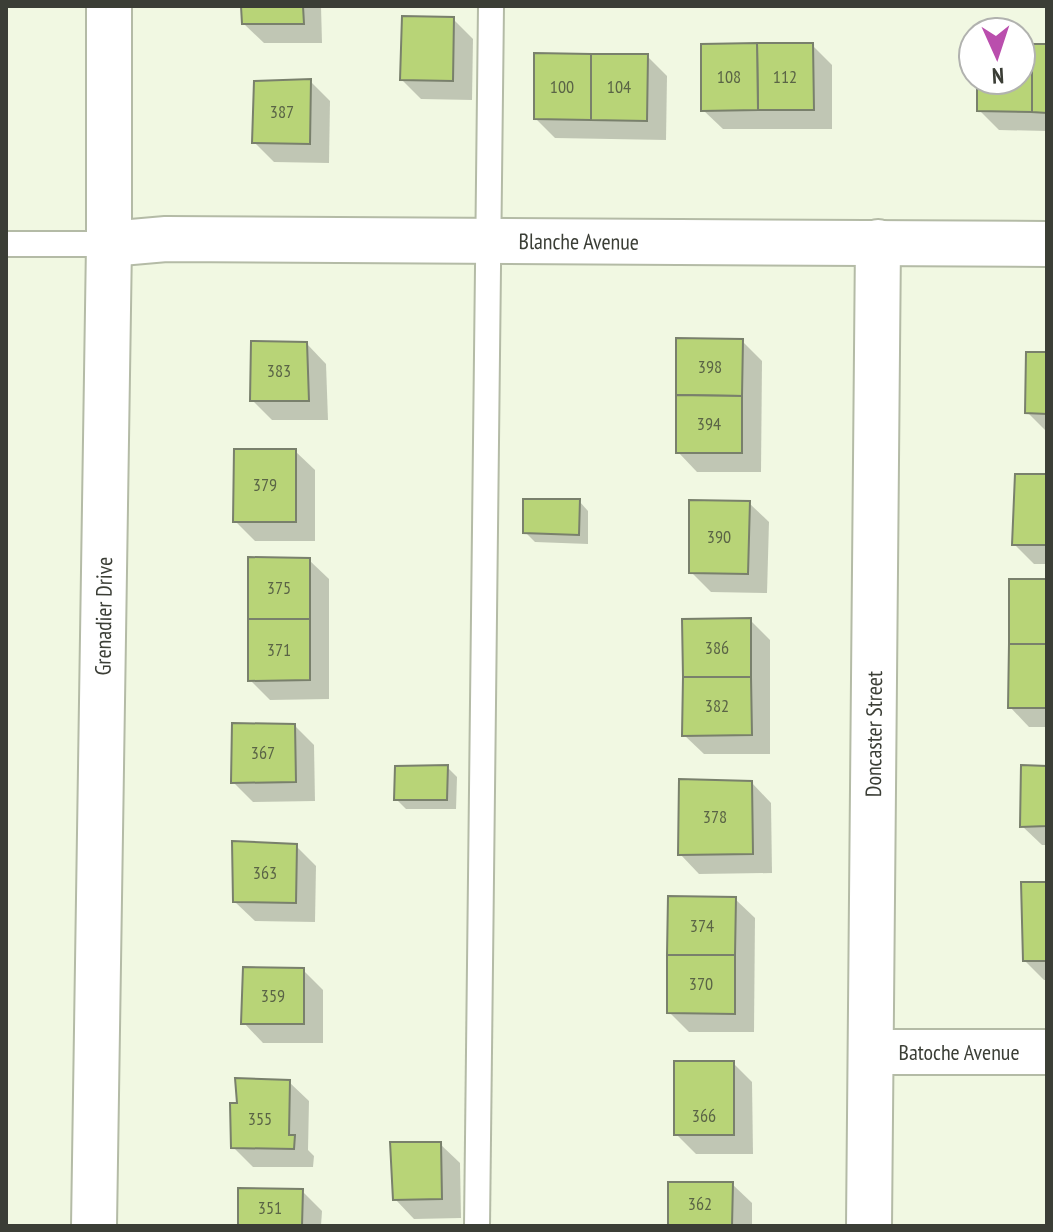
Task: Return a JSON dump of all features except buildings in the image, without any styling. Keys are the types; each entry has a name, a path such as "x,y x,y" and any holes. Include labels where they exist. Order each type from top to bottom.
{"street":[{"name":"Grenadier Drive","path":"94,1226 109,244 109,6"},
{"name":"Blanche Avenue","path":"109,244 166,239 1047,244"},
{"name":"Doncaster Street","path":"869,1226 878,242"},
{"name":"Batoche Avenue","path":"871,1052 1047,1052"}],"lane":[{"path":"477,1226 491,6"},
{"path":"6,244 109,244"}]}
